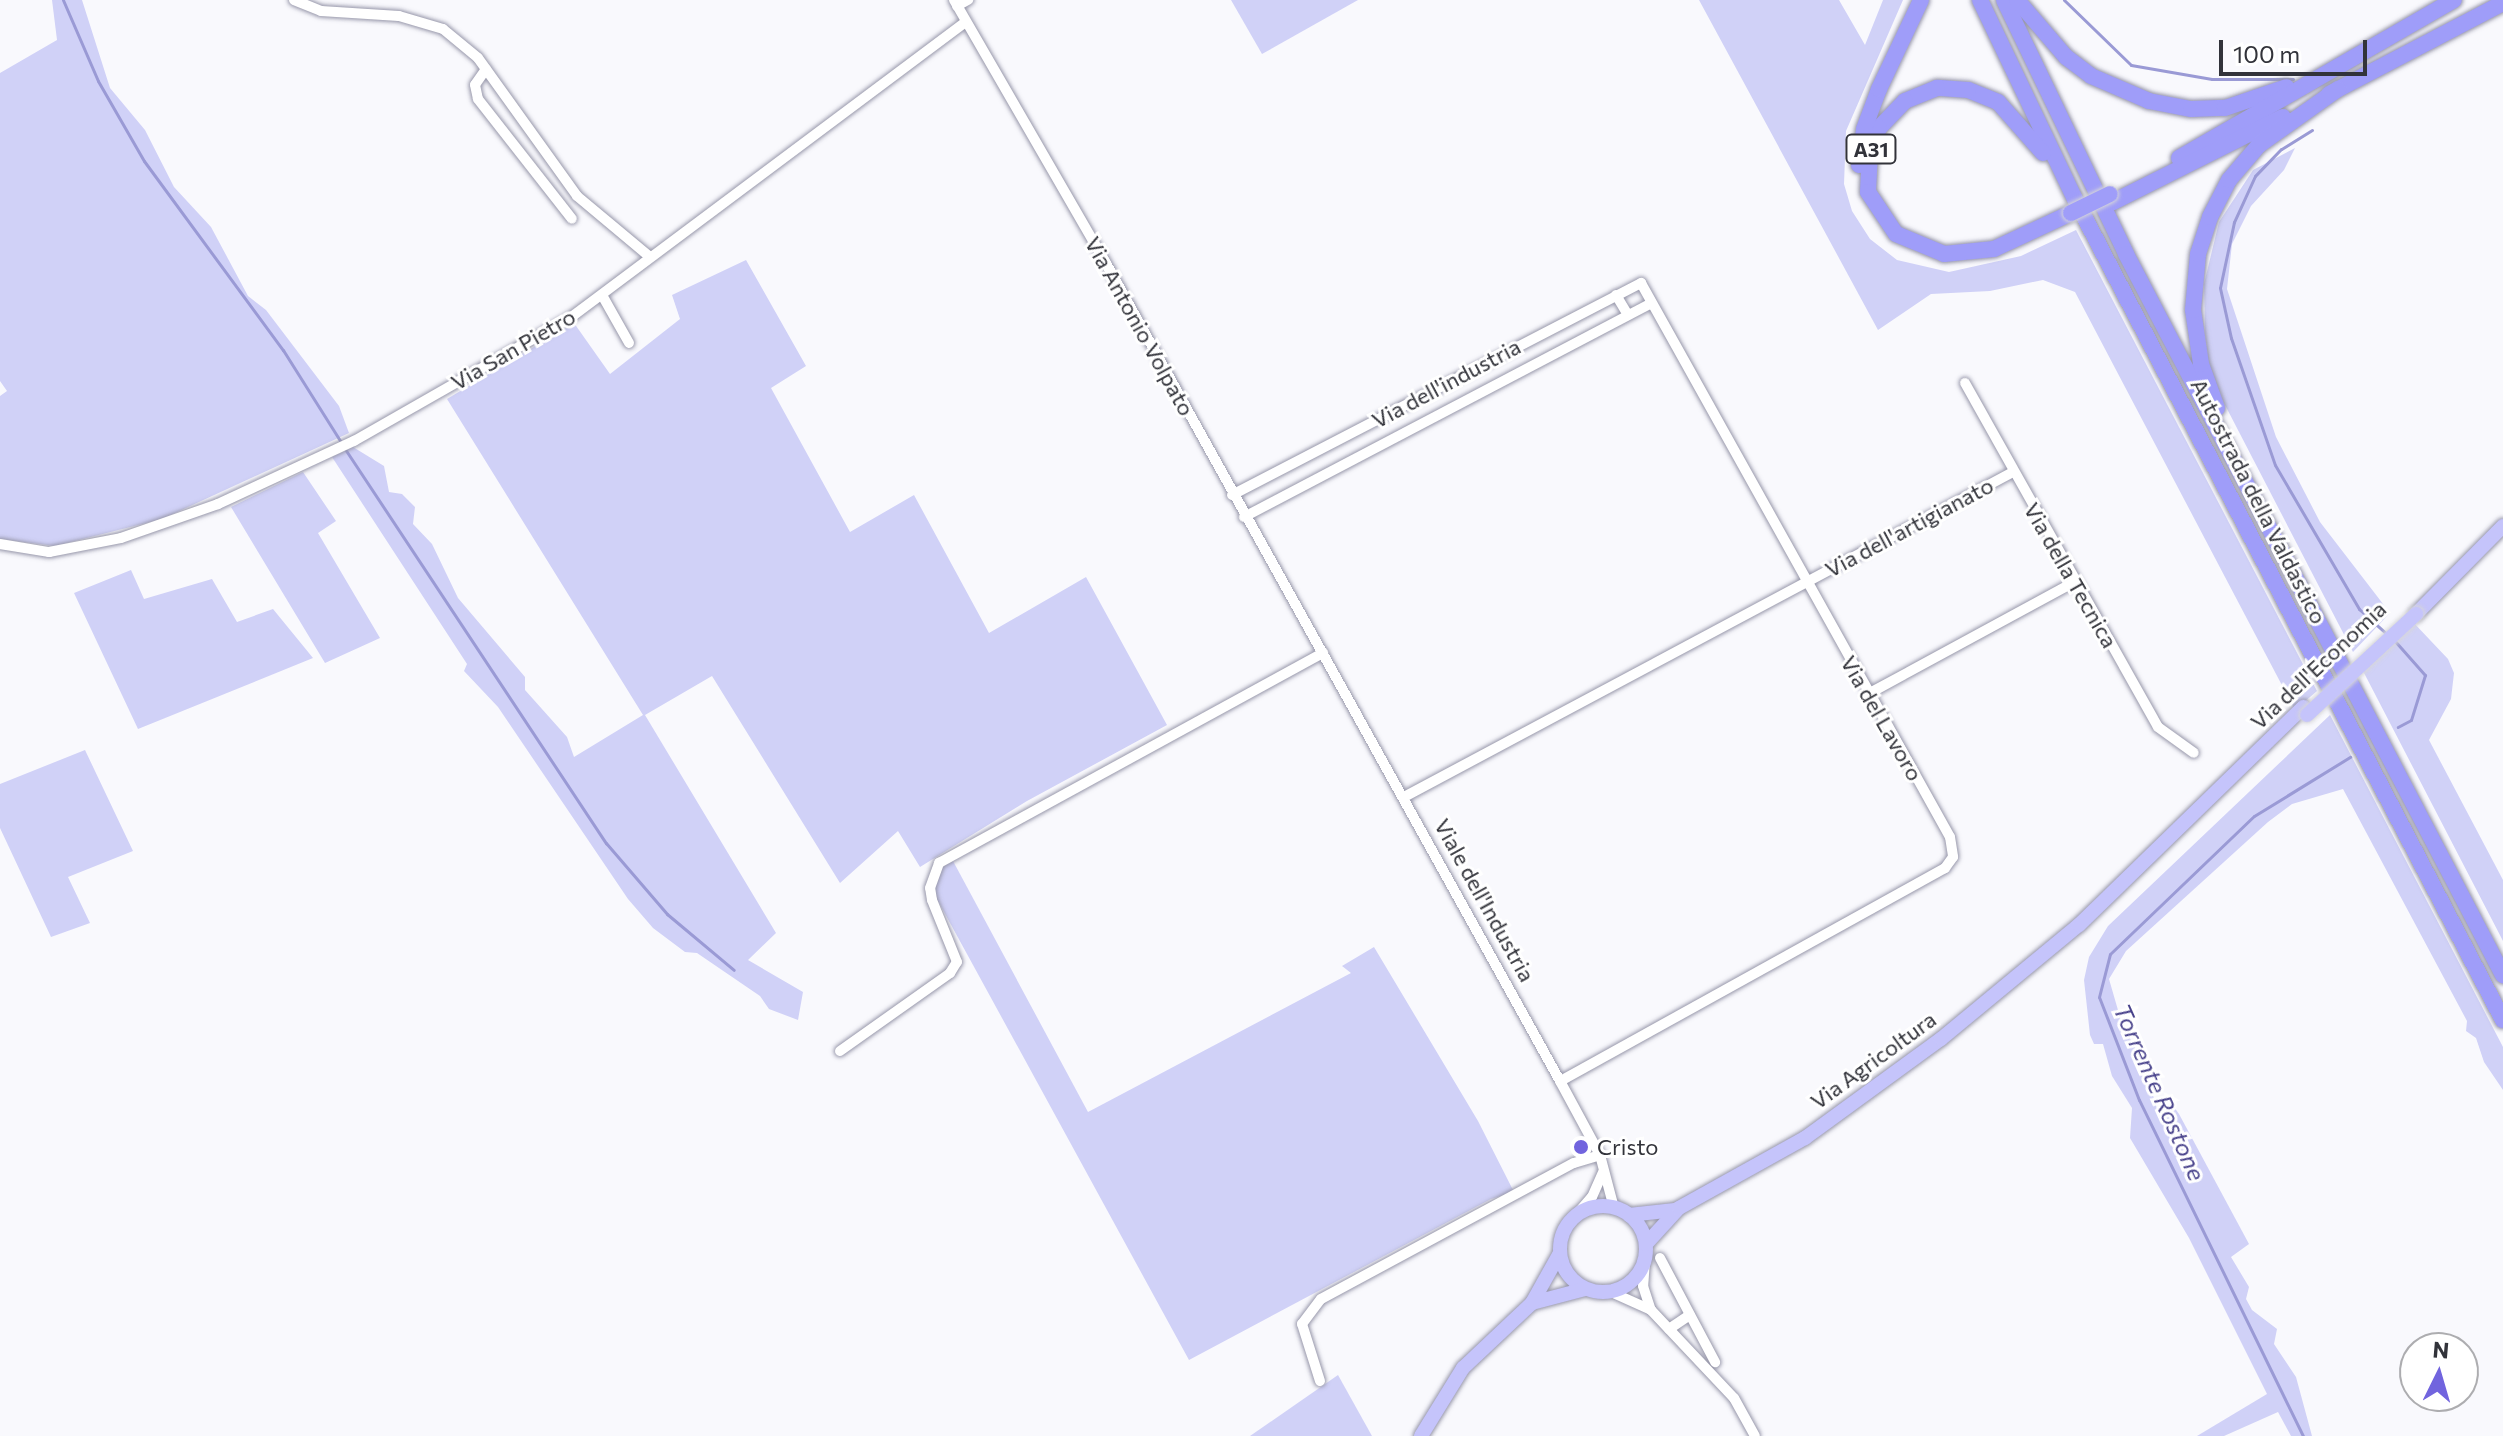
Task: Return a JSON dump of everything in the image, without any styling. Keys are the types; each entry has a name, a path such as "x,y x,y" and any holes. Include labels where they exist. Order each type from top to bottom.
{"highway":[{"name":"A31","path":"1921,0 1879,89 1860,145 1860,191 1872,222 1908,254 1950,263 2001,256 2073,211"},
{"name":"Autostrada della Valdastico","path":"1980,0 2073,211 2503,1020"},
{"name":"Autostrada della Valdastico","path":"2004,0 2126,254 2503,975"},
{"name":"A31","path":"2017,0 2053,44 2091,76 2170,106 2225,108 2362,53"},
{"name":"A31","path":"2112,198 2454,0"},
{"name":"A31","path":"2073,211 2014,116 1978,93 1947,87 1915,95 1894,110 1874,138 1867,179 1872,203 1896,234 1919,248 1956,255 1982,252 2073,211 2112,198 2338,89 2503,3"},
{"name":"A31","path":"2338,89 2259,145 2229,180 2203,235 2193,310 2201,364 2211,392 2337,641 2370,722"}],"main road":[{"name":"Via dell'Economia","path":"2079,925 2235,774 2412,612 2435,595 2503,526"},
{"name":"Via Agricoltura","path":"1646,1244 1679,1208 1805,1138 1941,1039 2079,925"},
{"path":"1421,1436 1463,1368 1532,1303 1560,1253 1570,1222 1589,1209 1614,1208 1629,1215 1652,1259 1633,1281 1611,1292 1585,1289 1532,1303"},
{"name":"Via Agricoltura","path":"1629,1215 1679,1208"},
{"path":"1560,1253 1568,1274 1585,1289"}],"street":[{"path":"294,0 321,11 399,16 443,29 486,69 577,196 650,257"},
{"path":"956,3 968,0"},
{"name":"Via Antonio Volpato","path":"956,3 1323,653"},
{"name":"Via San Pietro","path":"0,544 49,552 121,538 218,504 354,441 602,295 966,22"},
{"path":"486,69 475,85 478,99 572,219"},
{"name":"Via dell'industria","path":"1232,495 1641,283 1651,303 1244,517"},
{"path":"602,295 627,342"},
{"path":"1616,295 1628,315"},
{"path":"1404,797 1805,583 1651,303"},
{"name":"Via della Tecnica","path":"1965,383 2158,727 2194,753"},
{"name":"Via dell'artigianato","path":"1805,583 2013,472"},
{"path":"1868,694 2074,582"},
{"name":"Via del Lavoro","path":"1560,1081 1945,868 1953,857 1950,837 1805,583"},
{"path":"840,1051 950,973 957,962 930,888 939,863 1323,653"},
{"name":"Viale dell'Industria","path":"1323,653 1600,1155 1614,1208"},
{"path":"1320,1381 1302,1324 1321,1299 1574,1163 1600,1155"},
{"path":"1570,1222 1592,1197 1604,1170"},
{"path":"1651,1310 1643,1286 1652,1259"},
{"path":"1652,1259 1690,1315 1715,1362"},
{"path":"1611,1292 1651,1310 1734,1398 1755,1436"},
{"path":"1669,1329 1690,1315"}],"shaded area":[{"path":"52,0 82,0 110,88 145,130 174,187 211,227 248,296 266,310 339,406 349,433 162,519 55,546 0,539 0,396 7,391 0,381 0,73 57,40"},
{"path":"1231,0 1358,0 1262,54"},
{"path":"1699,0 1839,0 1865,45 1883,0 1903,0 1846,131 1844,184 1852,211 1870,239 1897,260 1949,272 2021,256 2076,230 2317,691 2295,710 2075,292 2043,280 1990,291 1931,294 1878,330"},
{"path":"2295,148 2284,170 2251,206 2232,244 2227,289 2276,437 2320,522 2390,613 2353,652 2210,376 2204,284 2219,222 2253,170"},
{"path":"746,260 806,366 771,388 850,532 914,495 989,633 1086,577 1167,725 1027,801 920,867 898,831 840,883 712,676 645,715 776,933 748,960 803,992 798,1020 769,1009 760,996 697,953 685,952 653,928 628,899 498,707 464,671 467,664 332,457 353,447 384,466 389,492 402,494 415,507 413,524 432,544 458,598 525,677 525,690 567,737 574,757 643,715 447,399 574,323 610,374 680,319 672,295"},
{"path":"303,472 336,521 318,533 380,638 325,663 231,507"},
{"path":"131,570 144,599 212,579 237,622 273,609 313,658 138,729 74,593"},
{"path":"2412,621 2448,659 2454,673 2451,699 2429,740 2503,880 2503,941 2363,671"},
{"path":"2330,715 2503,1047 2503,1090 2484,1062 2476,1038 2466,1031 2467,1021 2343,789 2292,804 2268,822 2126,951 2109,979 2122,1024 2144,1064 2157,1109 2163,1114 2174,1107 2179,1114 2249,1244 2231,1257 2249,1287 2246,1299 2252,1310 2277,1329 2274,1344 2296,1377 2312,1436 2291,1436 2278,1412 2224,1436 2197,1436 2267,1394 2189,1238 2130,1138 2132,1108 2112,1076 2103,1044 2094,1044 2090,1035 2084,980 2089,957 2108,926"},
{"path":"85,750 133,851 68,877 90,923 51,937 0,828 0,784"},
{"path":"953,861 1088,1112 1351,973 1342,966 1374,947 1478,1121 1514,1192 1491,1199 1189,1360 932,890 936,871"},
{"path":"1338,1375 1372,1436 1250,1436"}],"waterway":[{"path":"63,0 98,81 144,161 283,350 341,442"},
{"name":"Torrente Rostone","path":"2064,0 2131,65 2212,79 2293,79"},
{"name":"Torrente Rostone","path":"2312,130 2281,149 2255,176 2234,222 2220,288 2231,338 2275,465 2359,609 2388,635"},
{"path":"345,449 606,843 667,914 734,970"},
{"name":"Torrente Rostone","path":"2394,640 2425,675 2411,720 2398,727"},
{"name":"Torrente Rostone","path":"2303,1436 2139,1100 2099,997 2110,954 2254,816 2350,757"}],"place":[{"name":"Cristo","path":"1581,1147"}]}
